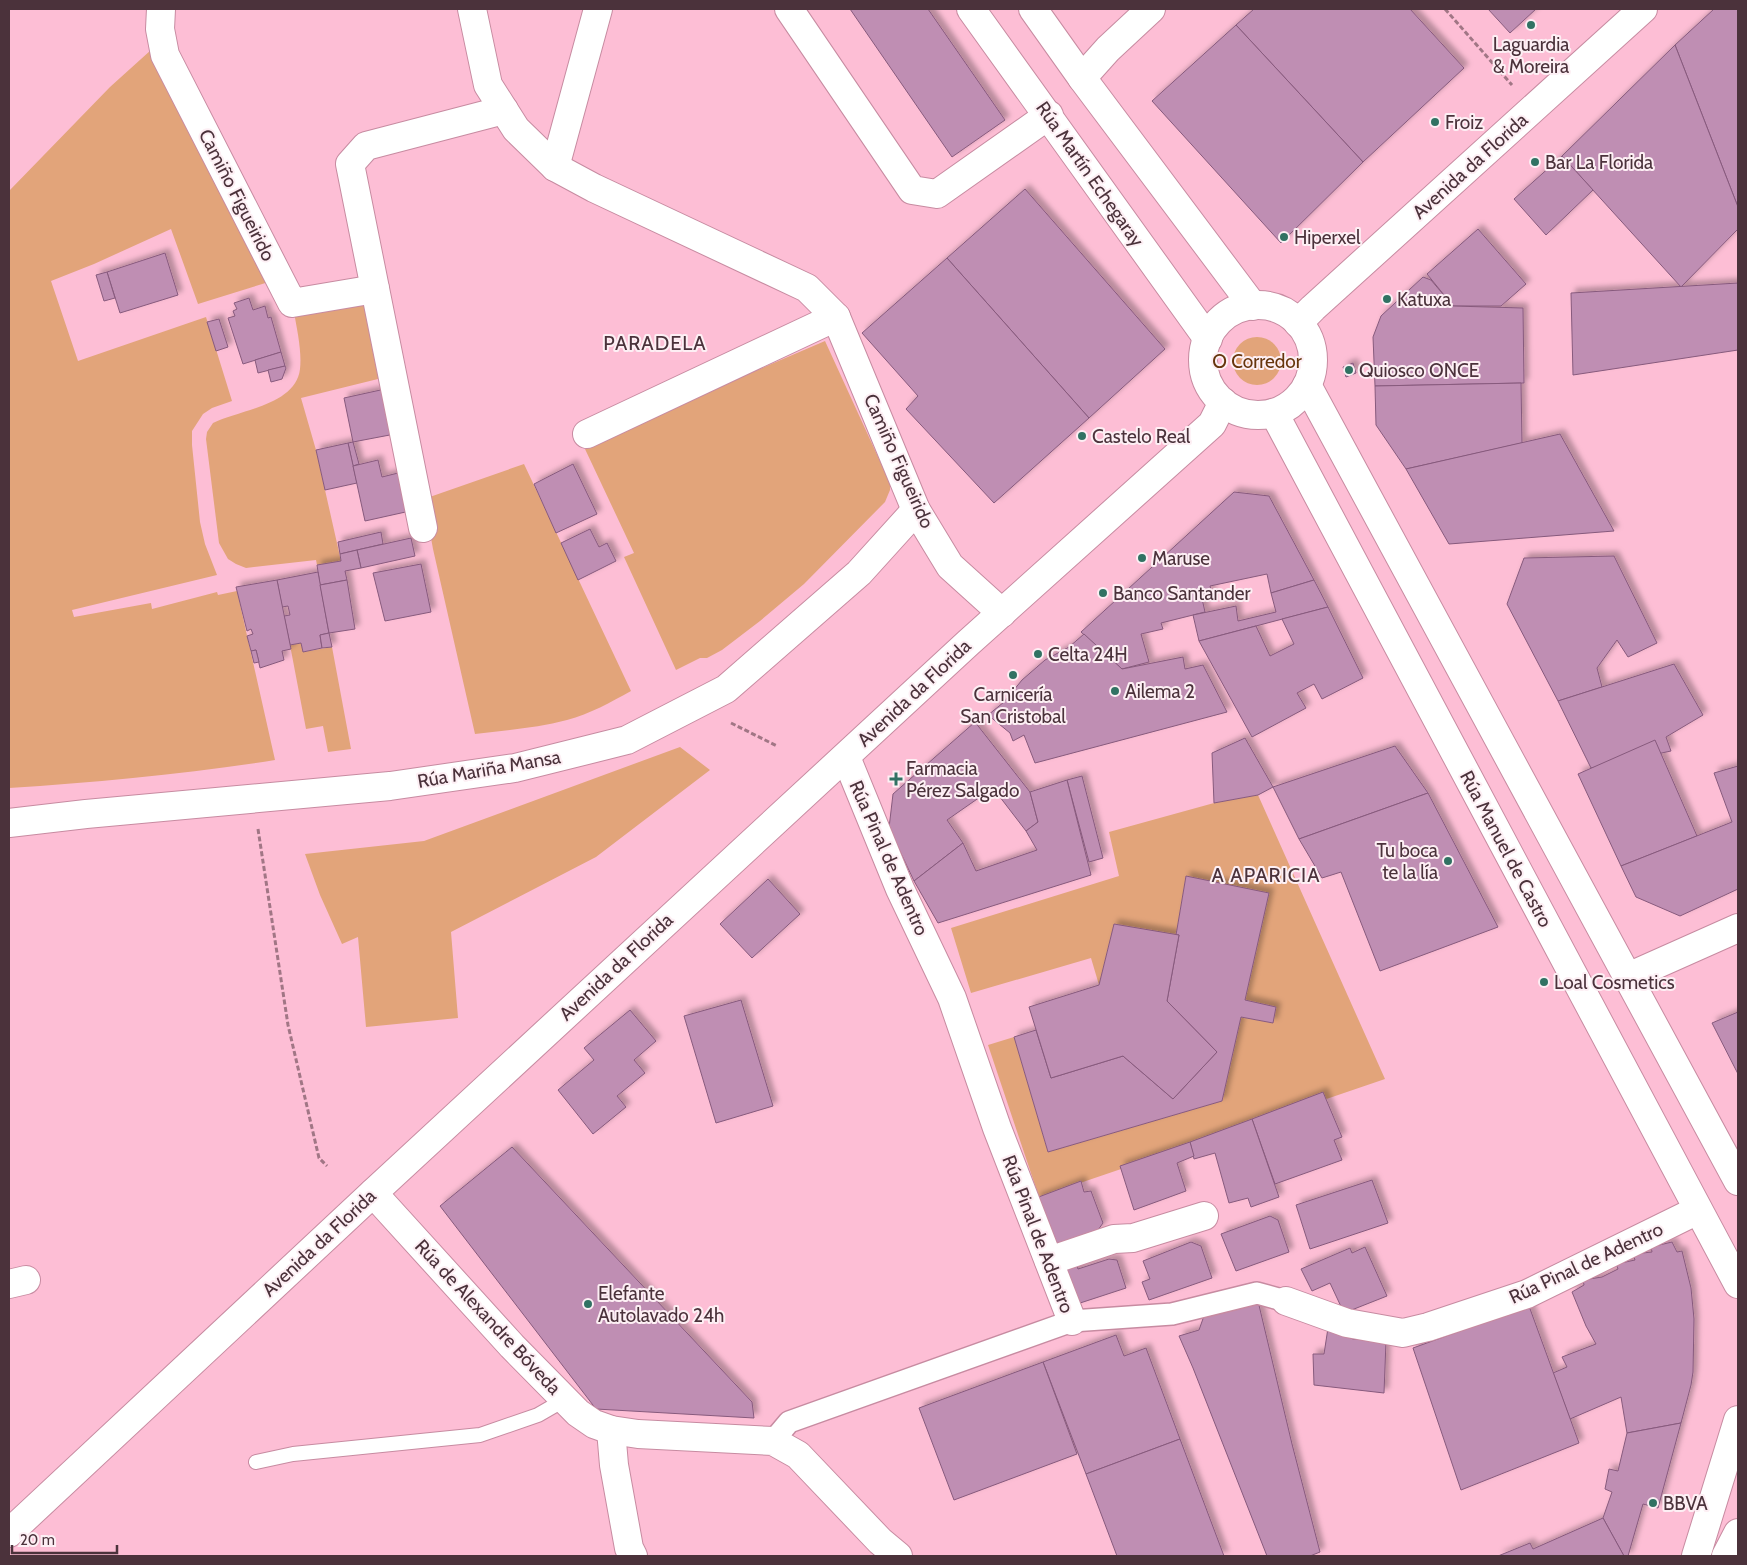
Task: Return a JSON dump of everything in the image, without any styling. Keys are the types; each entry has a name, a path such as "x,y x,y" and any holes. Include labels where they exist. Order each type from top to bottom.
{"street":[{"name":"Camiño Figueirido","path":"161,9 160,29 165,54 292,303 375,289"},
{"name":"Camiño Figueirido","path":"472,9 488,85 516,129 555,166 594,188 807,288 836,318 916,510 950,566 1002,613"},
{"path":"555,166 598,9"},
{"path":"789,9 912,190 937,194 1049,116"},
{"name":"Rúa Martín Echegaray","path":"971,9 1208,339"},
{"path":"1033,9 1082,78 1252,306"},
{"path":"1082,78 1108,49 1151,9"},
{"name":"Avenida da Florida","path":"1298,323 1643,9"},
{"path":"423,528 350,164 366,146 504,110"},
{"path":"1252,306 1269,306 1285,312 1298,323 1308,337 1313,352 1313,369 1307,385 1299,398 1288,407 1274,413 1256,416 1238,412 1223,402 1212,389 1205,373 1203,356 1208,339 1215,326 1226,316 1238,309 1252,306"},
{"path":"587,434 836,318"},
{"path":"1307,385 1738,1181"},
{"name":"Avenida da Florida","path":"9,1533 373,1193 1002,613 1212,424 1223,402"},
{"name":"Rúa Manuel de Castro","path":"1274,413 1738,1284"},
{"name":"Rúa Mariña Mansa","path":"9,823 390,786 515,768 627,740 726,689 859,573 916,510"},
{"name":"Rúa Pinal de Adentro","path":"846,757 900,889 952,998 998,1128 1072,1321 1172,1314 1257,1293 1347,1323 1403,1333 1428,1327 1526,1294 1698,1210"},
{"path":"1628,977 1738,928"},
{"name":"Rúa de Alexandre Bóveda","path":"373,1193 512,1346 578,1413 594,1424 611,1430 638,1434 773,1441 798,1455 880,1541 898,1556"},
{"path":"1049,1261 1114,1239 1133,1238 1204,1216"},
{"path":"773,1441 790,1422 1072,1321"},
{"path":"1696,1556 1738,1420"},
{"path":"611,1430 614,1465 629,1548 633,1556"},
{"path":"1726,1556 1738,1533"}],"lane":[{"path":"256,1462 293,1454 480,1435 538,1415 564,1400"}],"path":[{"path":"1445,9 1532,109"},
{"path":"695,705 776,746"},
{"path":"254,799 288,1025 319,1158 327,1166"}],"green space":[{"path":"151,50 272,281 198,304 171,229 51,281 78,361 206,317 232,401 212,408 203,414 192,431 200,522 205,544 217,575 72,610 74,617 151,603 152,609 217,592 218,595 237,591 275,760 142,777 9,788 9,191 110,87"},
{"path":"364,302 382,378 301,398 316,450 341,561 317,565 316,560 246,568 236,564 228,559 219,543 206,439 207,432 213,423 265,405 289,391 296,381 300,369 299,341 294,312"},
{"name":"O Corredor","path":"1252,337 1262,337 1274,344 1281,356 1281,366 1274,378 1262,385 1252,385 1244,381 1237,374 1233,366 1233,356 1237,348 1244,341"},
{"path":"825,341 890,483 890,490 885,502 804,584 760,621 722,650 676,670 624,557 634,553 585,449 720,386"},
{"path":"524,464 631,691 592,711 567,720 533,727 475,734 433,549 424,499"},
{"path":"301,643 303,652 332,647 351,749 328,752 323,726 306,729 290,645"},
{"path":"680,747 710,770 596,857 451,932 458,1018 366,1027 358,937 342,944 320,895 305,854 424,841"},
{"path":"1258,795 1385,1079 1039,1197 988,1045 1014,1037 1048,1152 1222,1101 1241,1017 1273,1023 1276,1007 1245,1000 1269,893 1186,876 1176,935 1114,924 1099,985 1091,958 971,993 951,928 1119,876 1109,832 1214,803"}],"building":[{"path":"850,9 928,9 1005,120 952,157"},
{"path":"1254,9 1410,9 1464,68 1363,162 1236,25"},
{"path":"1488,9 1536,9 1510,33"},
{"path":"1714,9 1738,9 1738,207 1675,45"},
{"path":"1236,25 1363,162 1281,243 1152,101"},
{"path":"1675,45 1738,207 1738,229 1681,287 1562,156"},
{"path":"1562,156 1593,190 1546,235 1514,199"},
{"path":"1025,189 1165,349 1089,418 947,258"},
{"path":"1478,229 1526,284 1501,306 1453,306 1427,274"},
{"path":"165,253 178,295 120,313 107,272"},
{"path":"947,258 1089,418 994,503 906,409 918,396 862,333"},
{"path":"107,272 115,298 104,301 96,275"},
{"path":"1423,277 1431,280 1453,306 1523,308 1524,383 1375,386 1373,337 1381,316"},
{"path":"1738,283 1738,350 1573,375 1571,293"},
{"path":"249,298 253,310 265,306 268,318 271,317 281,352 243,364 228,318 235,316 233,311 237,309 234,303"},
{"path":"219,319 228,347 216,351 207,322"},
{"path":"281,352 285,366 258,373 255,360"},
{"name":"Quiosco ONCE","path":"1353,363 1356,373 1346,377 1343,367"},
{"path":"285,366 282,379 271,382 268,370"},
{"path":"1521,383 1522,443 1406,469 1376,425 1375,386"},
{"path":"385,389 395,434 353,442 344,398"},
{"path":"1560,434 1614,531 1449,544 1406,469"},
{"path":"353,442 359,464 353,466 348,443"},
{"path":"348,443 357,483 325,490 316,450"},
{"path":"378,460 382,477 402,472 410,511 365,521 353,466"},
{"path":"573,464 597,514 556,533 534,484"},
{"path":"1234,492 1269,496 1314,580 1271,593 1267,574 1210,586 1212,593 1201,594 1205,612 1161,623 1163,629 1141,634 1149,662 1122,669 1081,632"},
{"path":"590,529 599,547 607,543 616,561 578,580 561,543"},
{"path":"381,532 383,544 340,554 338,542"},
{"path":"411,538 415,556 361,568 357,550"},
{"path":"357,550 361,568 345,571 347,580 320,585 317,565 341,561 340,554"},
{"path":"1614,556 1657,643 1628,657 1617,640 1597,668 1602,687 1558,701 1507,604 1524,558"},
{"path":"421,564 431,612 385,621 373,573"},
{"path":"318,572 329,633 320,635 322,648 303,652 301,643 290,645 284,616 290,615 288,606 282,607 277,580"},
{"path":"277,580 291,649 282,651 284,660 260,668 256,650 251,651 247,636 253,634 251,629 247,631 236,587"},
{"path":"347,580 355,629 329,633 320,585"},
{"path":"1314,580 1328,607 1199,641 1193,615 1236,606 1238,621 1276,612 1271,593"},
{"path":"1328,607 1363,678 1322,699 1314,684 1297,693 1306,708 1252,737 1199,641 1256,626 1270,656 1294,644 1282,619"},
{"path":"329,633 332,647 322,648 320,635"},
{"name":"Ailema 2","path":"1084,634 1122,669 1183,657 1185,669 1203,665 1227,712 1035,763 1024,735 1013,741 1010,733 988,715 1004,702 1022,680 1045,660 1069,647"},
{"path":"256,650 259,662 254,663 251,651"},
{"path":"1674,664 1703,715 1666,737 1671,751 1591,768 1558,701"},
{"path":"975,722 1030,792 1038,822 1026,831 993,788 947,820 963,843 914,881 889,828 893,794"},
{"path":"1245,738 1273,787 1258,795 1214,803 1212,753"},
{"path":"1655,740 1697,836 1621,866 1578,774"},
{"path":"1395,746 1428,793 1299,839 1273,787"},
{"path":"1738,766 1738,889 1680,916 1636,897 1621,866 1732,822 1714,773"},
{"path":"1082,776 1103,858 1089,862 1067,780"},
{"path":"1067,780 1091,875 938,923 914,881 963,843 976,871 1037,850 1026,831 1038,822 1030,792"},
{"path":"1428,793 1498,927 1380,971 1341,872 1322,878 1299,839"},
{"path":"1186,876 1269,893 1245,1000 1276,1007 1273,1023 1241,1017 1222,1101 1048,1152 1014,1037 1036,1030 1051,1078 1123,1056 1173,1099 1217,1052 1167,1001 1179,935 1176,935"},
{"path":"768,879 800,914 752,958 720,924"},
{"path":"1114,924 1179,935 1167,1001 1217,1052 1173,1099 1123,1056 1051,1078 1029,1007 1099,985"},
{"path":"741,1000 773,1106 716,1123 684,1016"},
{"path":"630,1010 656,1041 634,1060 645,1073 617,1096 626,1107 593,1134 558,1090 594,1060 584,1048"},
{"path":"1738,1012 1738,1074 1712,1023"},
{"path":"1323,1092 1342,1137 1334,1140 1342,1160 1275,1184 1252,1119"},
{"path":"1252,1119 1279,1197 1251,1207 1248,1198 1229,1203 1215,1153 1194,1159 1190,1142"},
{"path":"1190,1142 1194,1156 1177,1163 1186,1191 1134,1210 1120,1166"},
{"name":"Elefante Autolavado 24h","path":"512,1147 752,1402 754,1418 596,1409 440,1206"},
{"path":"1372,1180 1388,1223 1310,1249 1296,1205"},
{"path":"1081,1181 1084,1192 1091,1191 1103,1223 1098,1230 1053,1245 1036,1198"},
{"path":"1270,1216 1278,1220 1289,1252 1236,1271 1221,1234"},
{"path":"1191,1242 1201,1246 1212,1278 1149,1300 1142,1282 1150,1279 1143,1261"},
{"path":"1672,1242 1677,1252 1682,1251 1691,1288 1694,1319 1693,1372 1681,1423 1627,1433 1621,1397 1570,1419 1553,1373 1567,1367 1562,1357 1596,1344 1586,1326 1572,1292 1584,1285 1583,1280 1602,1277 1618,1269 1616,1264 1635,1260 1633,1254 1652,1252 1651,1247"},
{"path":"1365,1247 1387,1296 1344,1313 1330,1283 1312,1291 1301,1269 1350,1248 1352,1253"},
{"path":"1109,1259 1117,1260 1126,1288 1074,1305 1060,1265 1075,1261 1078,1269"},
{"path":"1258,1301 1320,1552 1310,1556 1267,1556 1179,1336 1199,1330 1205,1313"},
{"path":"1529,1306 1579,1443 1461,1490 1413,1348"},
{"path":"1328,1328 1353,1339 1386,1341 1384,1393 1314,1385 1313,1354 1324,1354"},
{"path":"1116,1335 1124,1356 1146,1348 1180,1439 1086,1474 1043,1362"},
{"path":"1043,1362 1077,1454 954,1500 919,1408"},
{"path":"1681,1423 1658,1508 1643,1504 1628,1556 1624,1556 1603,1518 1612,1492 1605,1489 1609,1469 1618,1471 1627,1433"},
{"path":"1180,1439 1224,1556 1117,1556 1086,1474"},
{"path":"1603,1518 1624,1556 1498,1556 1530,1543 1533,1549"}],"place":[{"name":"Laguardia & Moreira","path":"1531,25"},
{"name":"Froiz","path":"1435,122"},
{"name":"Bar La Florida","path":"1535,162"},
{"name":"Hiperxel","path":"1284,237"},
{"name":"Katuxa","path":"1387,299"},
{"name":"Quiosco ONCE","path":"1349,370"},
{"name":"Castelo Real","path":"1082,436"},
{"name":"Maruse","path":"1142,558"},
{"name":"Banco Santander","path":"1103,593"},
{"name":"Celta 24H","path":"1038,654"},
{"name":"Carnicería San Cristobal","path":"1013,675"},
{"name":"Ailema 2","path":"1115,691"},
{"name":"Farmacia Pérez Salgado","path":"896,779"},
{"name":"Tu boca te la lía","path":"1448,861"},
{"name":"Loal Cosmetics","path":"1544,982"},
{"name":"Elefante Autolavado 24h","path":"588,1304"},
{"name":"BBVA","path":"1653,1503"}],"district":[{"name":"PARADELA","path":"655,343"},
{"name":"A APARICIA","path":"1266,875"}]}
